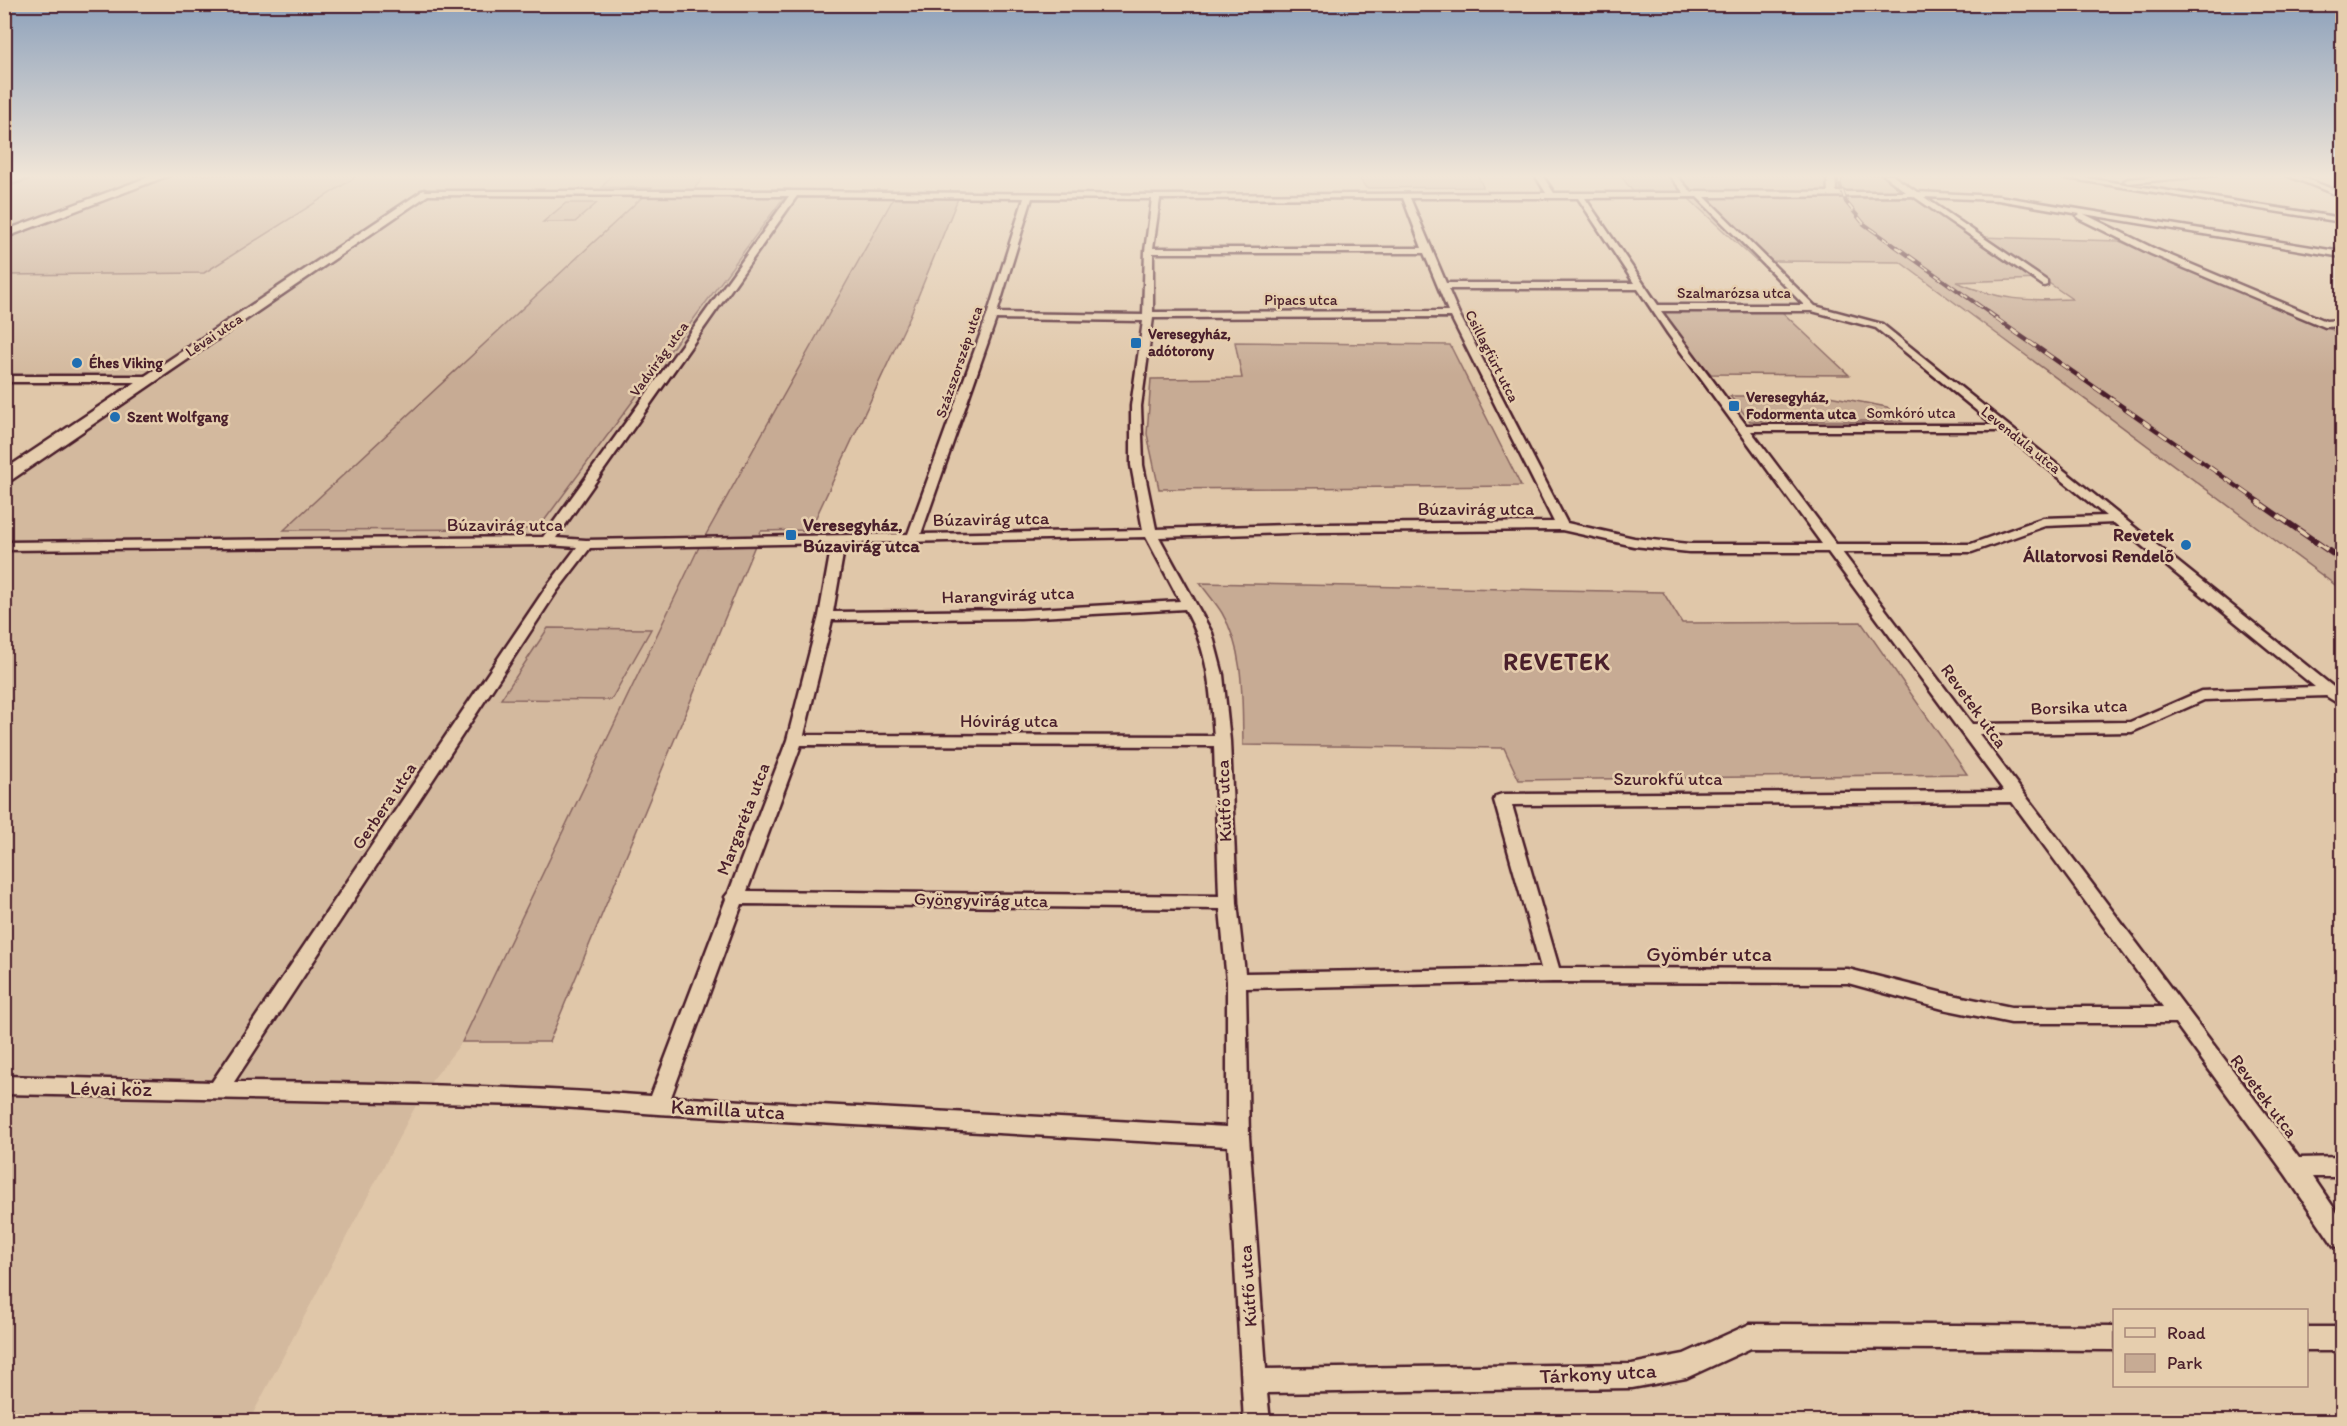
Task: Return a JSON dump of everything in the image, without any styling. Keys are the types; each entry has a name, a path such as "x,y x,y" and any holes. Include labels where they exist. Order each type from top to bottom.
{"street":[{"name":"Lévai utca","path":"4,478 352,242"},
{"name":"Vadvirág utca","path":"547,541 761,242"},
{"name":"Százszorszép utca","path":"913,538 992,316 1015,242"},
{"name":"Kútfő utca","path":"1150,242 1148,317 1137,406 1137,465 1150,532 1167,567 1205,633 1216,675 1222,741 1228,903 1236,981 1238,1137 1257,1422"},
{"name":"Csillagfürt utca","path":"1424,242 1454,314 1562,526"},
{"name":"Revetek utca","path":"1612,242 1671,332 2294,1168 2343,1238"},
{"path":"1743,242 1812,308"},
{"path":"1983,242 2044,283"},
{"path":"2132,242 2325,324 2343,323"},
{"path":"2265,242 2343,254"},
{"path":"1149,251 1428,250"},
{"path":"1442,286 1642,286"},
{"name":"Szalmarózsa utca","path":"1656,308 1812,308"},
{"name":"Levendula utca","path":"1812,308 1879,326 2343,701"},
{"name":"Pipacs utca","path":"992,316 1454,314"},
{"path":"4,379 151,378"},
{"name":"Somkóró utca","path":"1744,428 2006,428"},
{"name":"Búzavirág utca","path":"4,546 547,541 586,544 1562,526 1634,542 1689,548 1972,548 2043,522 2119,519"},
{"name":"Margaréta utca","path":"658,1105 734,897 795,740 826,616 839,540"},
{"name":"Gerbera utca","path":"217,1090 546,598 586,544"},
{"name":"Harangvirág utca","path":"826,616 1020,614 1190,604"},
{"name":"Borsika utca","path":"1968,729 2132,726 2201,696 2330,691"},
{"name":"Hóvirág utca","path":"795,740 1222,741"},
{"name":"Szurokfű utca","path":"1552,975 1502,800 2016,796"},
{"name":"Gyöngyvirág utca","path":"734,897 1228,903"},
{"name":"Gyömbér utca","path":"1236,981 1552,975 1848,976 1944,1001 2011,1015 2178,1015"},
{"name":"Lévai köz","path":"4,1085 217,1090"},
{"name":"Kamilla utca","path":"217,1090 423,1092 535,1096 658,1105 1238,1137"},
{"path":"2294,1168 2343,1167"},
{"name":"Tárkony utca","path":"1255,1381 1632,1376 1686,1366 1750,1336 2113,1338"},
{"path":"2308,1339 2343,1339"}],"shaded area":[{"path":"254,242 595,242 285,530 538,529 751,242 869,242 698,547 462,1042 423,1092 249,1421 5,1421 5,487 171,372 5,374 4,275 204,273"}],"green space":[{"path":"5,242 254,242 204,273 5,275"},
{"path":"594,242 751,242 538,529 284,530"},
{"path":"869,242 940,242 910,316 810,530 761,531 549,1042 462,1042 699,547"},
{"path":"1735,242 2120,242 2342,334 2342,590 1900,262 1756,261","holes":["2043,279 2072,299 2040,300 2000,296 1956,282"]},
{"path":"1663,310 1781,311 1849,375 1711,374 1676,333"},
{"path":"1235,342 1450,345 1521,486 1159,489 1147,434 1151,379 1242,378"},
{"path":"1730,396 1829,396 1887,407 1902,421 1750,421"},
{"path":"1200,583 1663,592 1682,623 1861,622 1967,774 1519,780 1504,748 1243,745 1241,677 1235,644 1222,613"},
{"path":"548,628 651,629 611,700 501,699"}],"railway":[{"path":"1889,242 1998,319"},
{"path":"1995,318 2261,503"},
{"path":"2258,502 2342,560"}],"place":[{"name":"Veresegyház, adótorony","path":"1136,343"},
{"name":"Éhes Viking","path":"77,363"},
{"name":"Veresegyház, Fodormenta utca","path":"1734,406"},
{"name":"Szent Wolfgang","path":"115,417"},
{"name":"Veresegyház, Búzavirág utca","path":"791,535"},
{"name":"Revetek Állatorvosi Rendelő","path":"2186,545"}],"district":[{"name":"REVETEK","path":"1557,661"}]}
